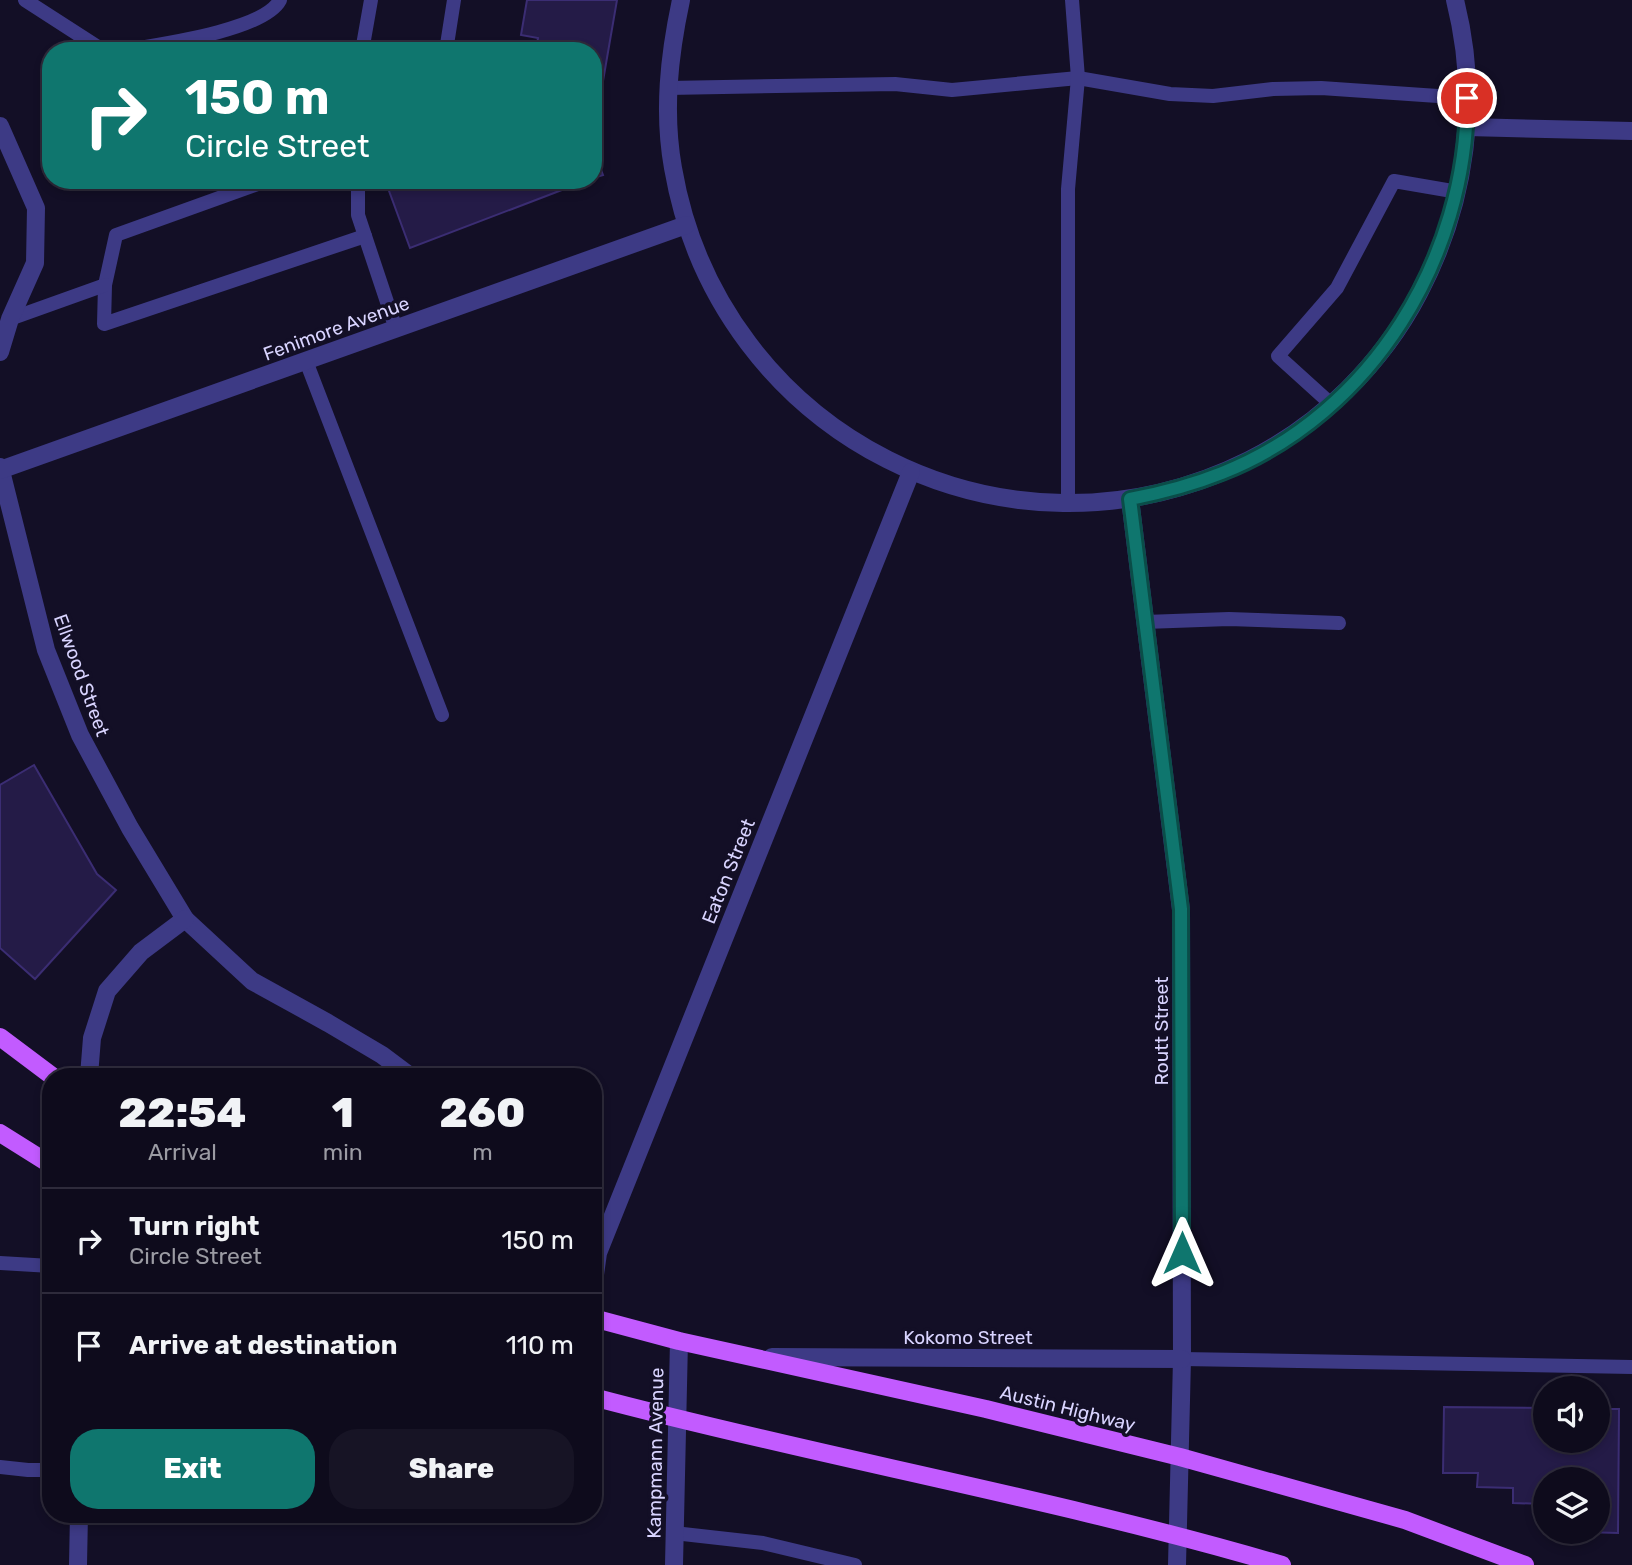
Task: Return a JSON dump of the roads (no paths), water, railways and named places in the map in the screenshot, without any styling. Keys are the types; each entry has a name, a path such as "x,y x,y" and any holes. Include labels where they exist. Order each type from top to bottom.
{"main road":[{"path":"0,1037 42,1068"},
{"path":"0,1133 42,1160"},
{"name":"Austin Highway","path":"602,1320 679,1341 986,1409 1180,1457 1405,1520 1525,1565"},
{"path":"602,1399 676,1419 969,1484 1178,1535 1282,1565"}],"street":[{"path":"681,0 670,49 667,108 673,167 686,225 704,271 727,315 756,355 826,423 867,450 911,472 964,491 1018,502 1068,504 1130,499 1178,489 1224,473 1268,450 1309,423 1380,355 1408,314 1431,270 1458,192 1467,127 1468,77 1462,28 1455,0"},
{"path":"0,126 36,208 35,263 10,319 0,352"},
{"path":"1467,127 1632,131"},
{"name":"Fenimore Avenue","path":"0,468 686,225"},
{"name":"Ellwood Street","path":"0,468 46,650 80,736 130,828 186,919"},
{"name":"Eaton Street","path":"602,1234 911,472"},
{"name":"Routt Street","path":"1130,499 1181,909 1182,1359 1177,1565"},
{"path":"90,1068 92,1038 107,991 141,952 186,919 252,981 328,1023 399,1068"},
{"name":"Kampmann Avenue","path":"674,1565 679,1341"},
{"name":"Kokomo Street","path":"754,1357 1182,1359"},
{"path":"78,1565 79,1523"}],"lane":[{"path":"25,0 90,42"},
{"path":"165,42 229,29 275,8 280,0"},
{"path":"364,42 371,0"},
{"path":"447,42 454,0"},
{"path":"1068,504 1068,189 1078,78 1072,0"},
{"path":"668,88 895,84 952,90 1078,78 1170,94 1213,96 1273,89 1321,88 1467,98"},
{"path":"1331,404 1278,356 1337,288 1395,181 1458,192"},
{"path":"244,189 116,234 105,285 104,324 365,236"},
{"path":"358,189 358,215 396,329"},
{"path":"10,319 105,285"},
{"path":"306,361 442,715"},
{"path":"1145,622 1229,619 1339,622"},
{"path":"0,1263 42,1265"},
{"path":"1182,1359 1632,1367"},
{"path":"0,1466 42,1470"},
{"path":"674,1533 763,1543 856,1565"}]}
